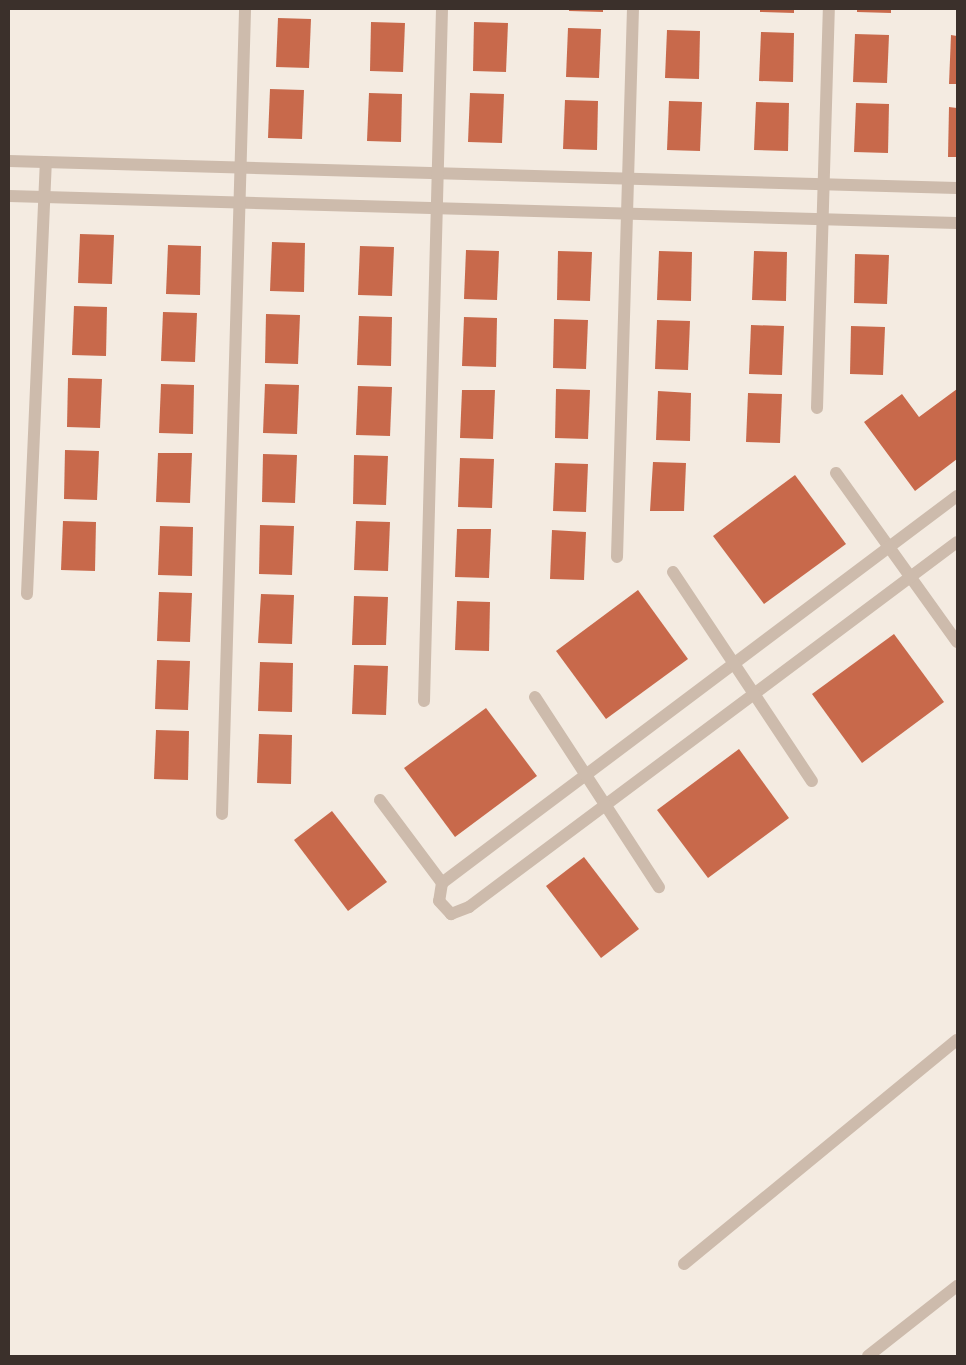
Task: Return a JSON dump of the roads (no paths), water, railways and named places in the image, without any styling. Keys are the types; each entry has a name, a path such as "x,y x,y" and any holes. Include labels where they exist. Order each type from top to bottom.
{"street":[{"path":"222,814 245,9"},
{"path":"424,701 442,9"},
{"path":"617,558 633,9"},
{"path":"818,408 828,9"},
{"path":"9,161 957,188"},
{"path":"27,594 46,162"},
{"path":"9,196 957,223"},
{"path":"836,473 957,642"},
{"path":"957,496 442,883 439,901 452,914 469,907 957,542"},
{"path":"673,572 812,781"},
{"path":"535,697 659,887"},
{"path":"380,800 442,883"},
{"path":"684,1264 957,1040"},
{"path":"868,1356 957,1286"}]}
